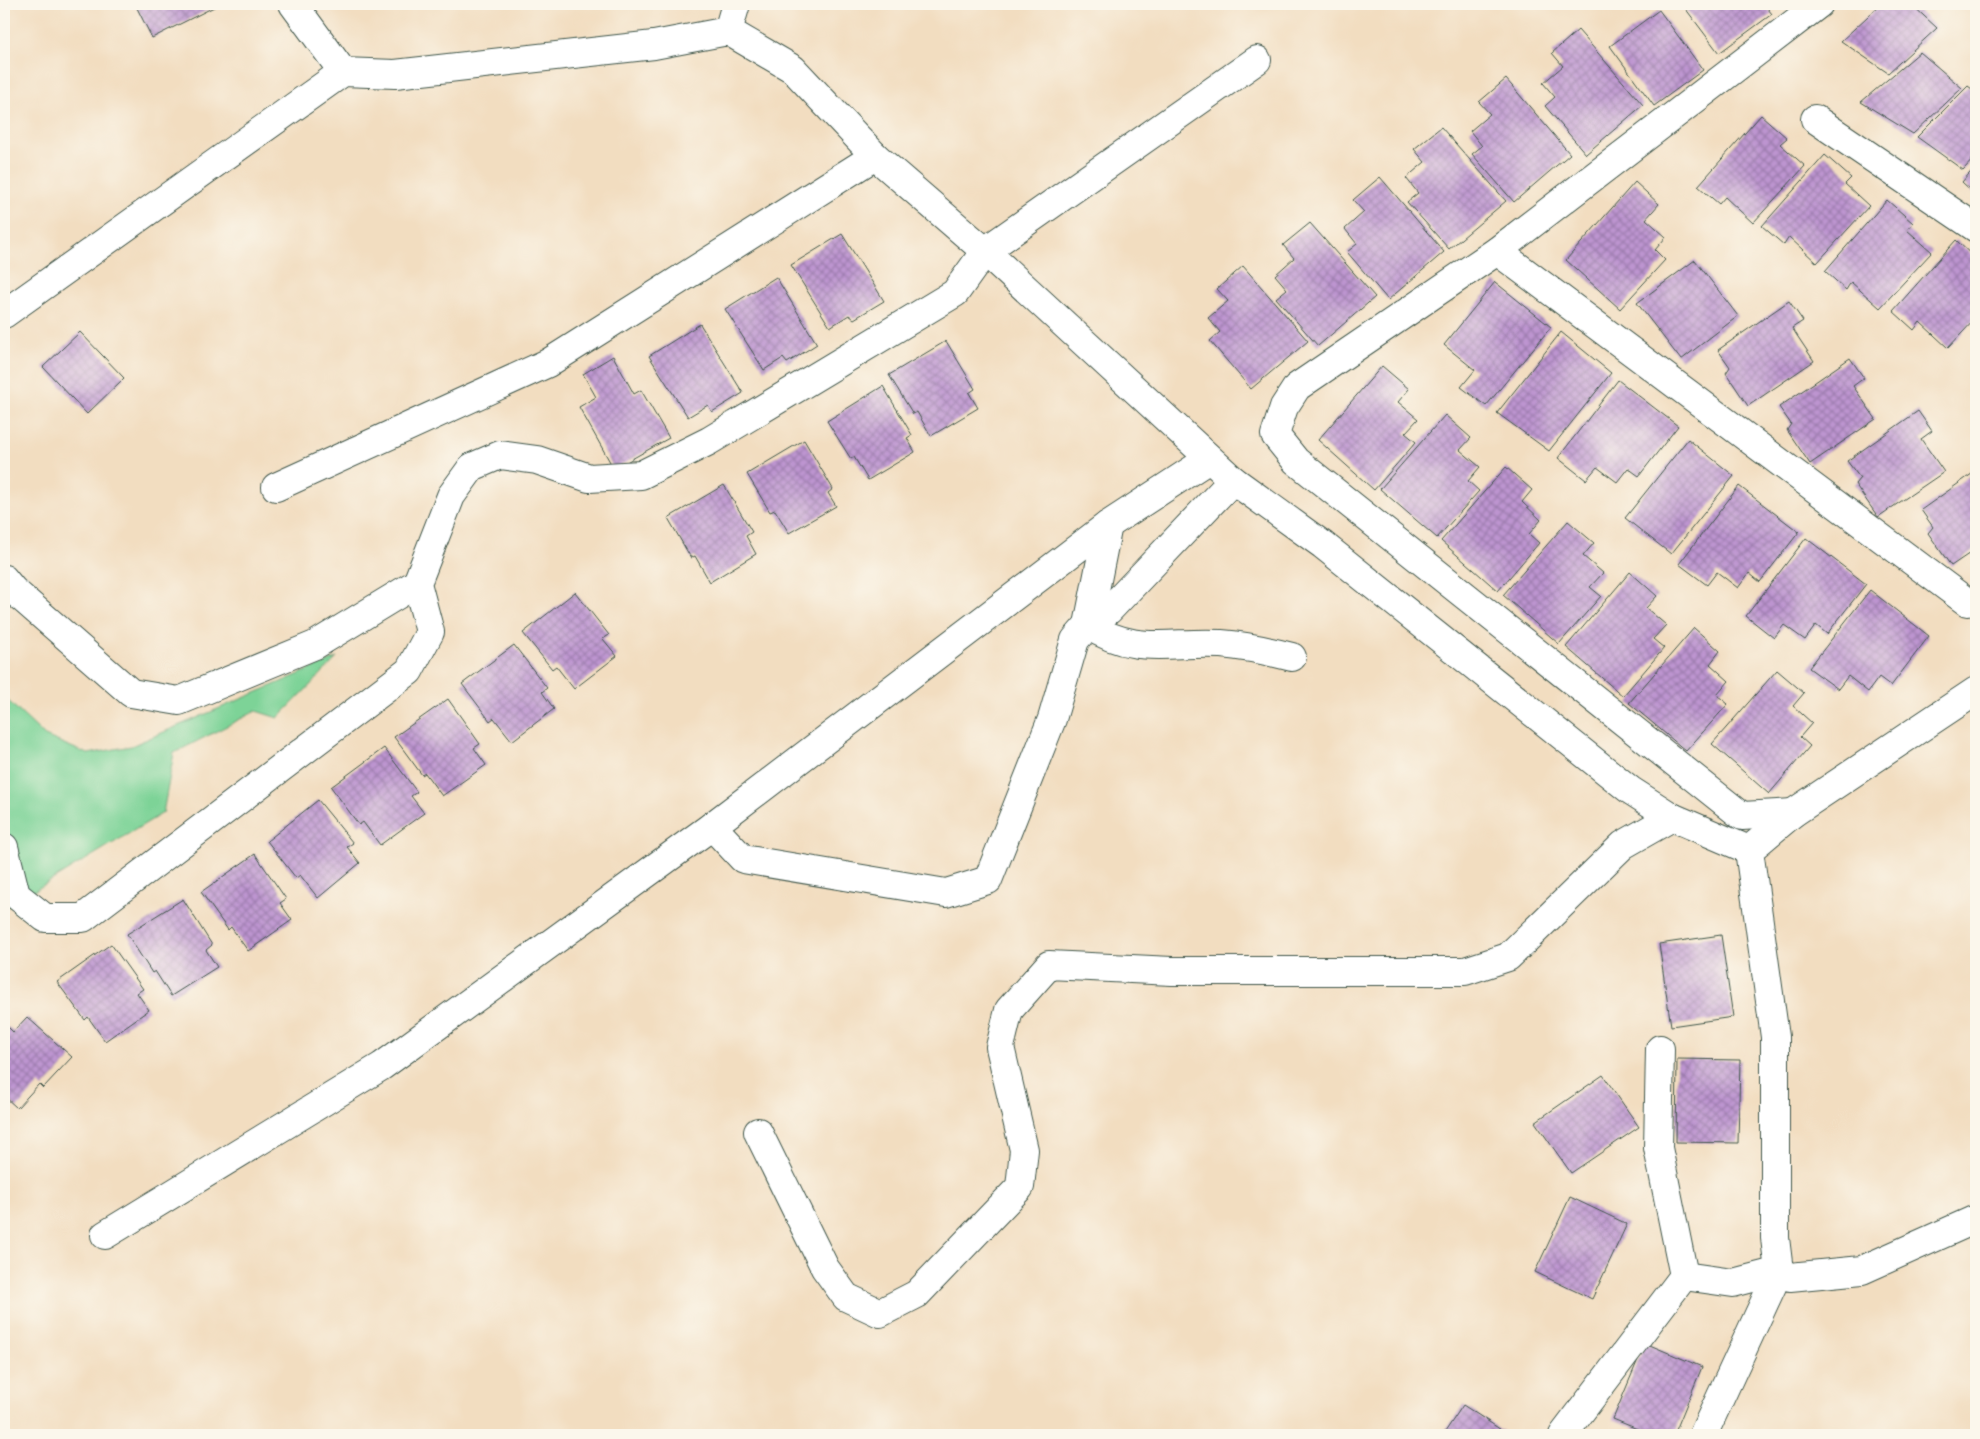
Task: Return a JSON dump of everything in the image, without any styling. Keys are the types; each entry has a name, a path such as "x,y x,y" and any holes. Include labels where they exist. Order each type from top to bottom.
{"street":[{"path":"293,4 343,72"},
{"path":"728,31 736,4"},
{"path":"1793,813 1742,816 1296,461 1275,435 1284,407 1297,387 1497,251 1819,4"},
{"path":"4,314 343,72 395,74 654,45 728,31 793,69 875,156 985,251 1233,480 1323,545 1630,790 1672,817 1748,850"},
{"path":"4,847 16,895 45,918 83,918 410,671 430,632 417,583 451,496 472,467 500,455 537,460 589,478 641,475 709,441 955,293 985,251 1257,60"},
{"path":"1815,119 1976,228"},
{"path":"276,487 548,363 875,156"},
{"path":"1497,251 1967,602"},
{"path":"105,1235 382,1066 712,826 1108,524 1209,459"},
{"path":"712,826 743,858 946,893 988,880 1052,719 1075,640 1088,625 1109,610 1233,480"},
{"path":"1088,625 1108,524"},
{"path":"4,579 13,590 130,693 179,701 315,645 417,583"},
{"path":"1088,625 1100,633 1131,644 1149,647 1185,644 1222,644 1258,648 1292,657"},
{"path":"1748,850 1793,813 1976,691"},
{"path":"758,1132 825,1268 846,1297 880,1313 917,1294 1020,1187 1024,1150 1000,1047 1009,1010 1049,965 1172,971 1465,970 1508,957 1623,845 1672,817"},
{"path":"1703,1435 1779,1271 1775,1238 1775,1037 1748,850"},
{"path":"1563,1435 1684,1276 1658,1148 1660,1049"},
{"path":"1684,1276 1733,1283 1779,1271 1790,1277 1862,1270 1976,1219"}],"green space":[{"path":"337,658 278,718 256,711 174,753 163,813 4,909 4,697 45,736 88,754 131,746"}],"building":[{"path":"135,4 214,4 216,6 152,38"},
{"path":"1682,4 1764,4 1772,14 1719,53"},
{"path":"1881,4 1911,4 1937,28 1888,73 1841,41"},
{"path":"1659,10 1703,70 1654,106 1610,46"},
{"path":"1578,30 1643,105 1586,154 1545,106 1555,97 1543,83 1563,66 1552,53"},
{"path":"1920,52 1962,88 1913,134 1861,102"},
{"path":"1506,79 1570,154 1514,202 1472,154 1482,146 1470,131 1490,114 1479,102"},
{"path":"1968,86 1976,92 1976,156 1963,170 1917,137"},
{"path":"1761,115 1787,138 1780,144 1805,166 1753,223 1725,197 1719,204 1698,186"},
{"path":"1441,127 1506,201 1449,249 1407,202 1418,193 1406,178 1425,162 1414,149"},
{"path":"1825,155 1851,178 1845,184 1869,206 1817,263 1789,237 1784,245 1762,226"},
{"path":"1976,166 1976,195 1962,182"},
{"path":"1380,177 1444,252 1388,300 1347,252 1357,244 1345,229 1364,212 1353,200"},
{"path":"1635,182 1659,204 1646,219 1666,237 1655,250 1665,260 1620,309 1566,260"},
{"path":"1887,200 1913,223 1907,230 1932,252 1880,308 1851,282 1846,290 1825,271"},
{"path":"1310,223 1375,297 1318,346 1276,298 1287,289 1275,275 1294,258 1283,245"},
{"path":"842,234 884,301 854,319 849,315 830,327 791,265"},
{"path":"1956,240 1976,259 1976,318 1948,348 1920,322 1914,330 1893,311"},
{"path":"1695,260 1738,316 1681,360 1637,303"},
{"path":"1243,266 1308,341 1251,389 1210,341 1220,332 1208,318 1228,301 1217,289"},
{"path":"776,277 817,344 787,363 783,358 764,370 725,309"},
{"path":"1495,282 1551,327 1486,406 1461,387 1475,370 1444,345"},
{"path":"1789,301 1803,321 1792,328 1814,361 1748,406 1726,373 1730,367 1718,350"},
{"path":"700,324 743,393 712,412 708,405 688,417 649,356"},
{"path":"80,332 124,378 87,414 43,367"},
{"path":"1561,332 1611,373 1549,451 1497,413"},
{"path":"946,341 975,389 969,393 978,408 931,436 917,412 913,414 889,375"},
{"path":"613,356 634,394 641,390 669,438 614,469 579,407 596,397 583,374"},
{"path":"1850,358 1864,378 1853,386 1876,419 1810,464 1787,430 1791,424 1779,407"},
{"path":"1382,366 1409,389 1398,402 1418,419 1405,433 1416,442 1374,490 1318,440"},
{"path":"1618,380 1678,426 1639,476 1628,468 1617,482 1597,467 1586,480 1558,458"},
{"path":"883,386 912,435 907,438 915,452 868,480 854,457 851,459 827,421"},
{"path":"1918,411 1932,431 1921,439 1944,472 1878,517 1855,484 1860,478 1847,461"},
{"path":"1445,415 1471,438 1460,450 1480,467 1468,481 1479,491 1437,538 1380,489"},
{"path":"1688,439 1734,476 1671,554 1625,518"},
{"path":"804,440 833,489 828,493 836,506 789,533 775,510 770,512 747,474"},
{"path":"1506,467 1532,490 1522,502 1541,520 1529,534 1539,543 1498,591 1441,541"},
{"path":"1976,471 1976,549 1951,566 1928,533 1933,527 1921,510"},
{"path":"724,485 752,532 746,536 756,554 710,582 695,556 691,558 668,518"},
{"path":"1739,486 1799,532 1760,582 1749,573 1738,588 1717,572 1707,585 1679,564"},
{"path":"1568,521 1594,543 1583,556 1603,573 1590,587 1601,596 1559,644 1503,595"},
{"path":"1806,538 1866,584 1827,634 1816,625 1805,640 1784,625 1774,638 1746,616"},
{"path":"1630,572 1657,596 1646,608 1666,625 1653,639 1664,648 1623,696 1566,647"},
{"path":"1870,590 1929,636 1891,686 1879,677 1868,692 1848,676 1838,689 1809,668"},
{"path":"575,592 609,635 603,639 617,656 574,689 556,666 552,669 523,633"},
{"path":"1694,628 1720,651 1710,664 1729,681 1717,695 1728,704 1686,751 1629,703"},
{"path":"514,645 547,688 542,692 554,709 512,741 494,718 490,721 462,684"},
{"path":"1777,670 1804,693 1793,706 1812,723 1800,737 1810,746 1769,794 1712,744"},
{"path":"448,699 480,744 474,748 486,765 442,796 425,773 422,775 394,737"},
{"path":"384,748 417,792 411,796 424,813 380,845 363,822 359,825 331,787"},
{"path":"318,800 353,843 347,847 360,863 318,898 300,875 296,878 267,841"},
{"path":"255,854 286,899 280,903 292,920 248,951 231,927 228,930 201,892"},
{"path":"183,899 212,945 206,950 217,967 171,996 155,971 152,973 127,934"},
{"path":"1721,935 1733,1017 1671,1026 1659,944"},
{"path":"111,944 143,989 137,993 149,1010 105,1041 88,1017 85,1020 57,982"},
{"path":"27,1017 72,1057 43,1088 39,1084 17,1108 4,1096 4,1031 8,1027 13,1032"},
{"path":"1677,1059 1740,1060 1738,1143 1676,1142"},
{"path":"1603,1075 1639,1127 1571,1173 1535,1122"},
{"path":"1570,1197 1627,1224 1592,1299 1535,1272"},
{"path":"1645,1343 1702,1367 1674,1435 1652,1435 1613,1419"},
{"path":"1463,1405 1509,1435 1443,1435"}]}
